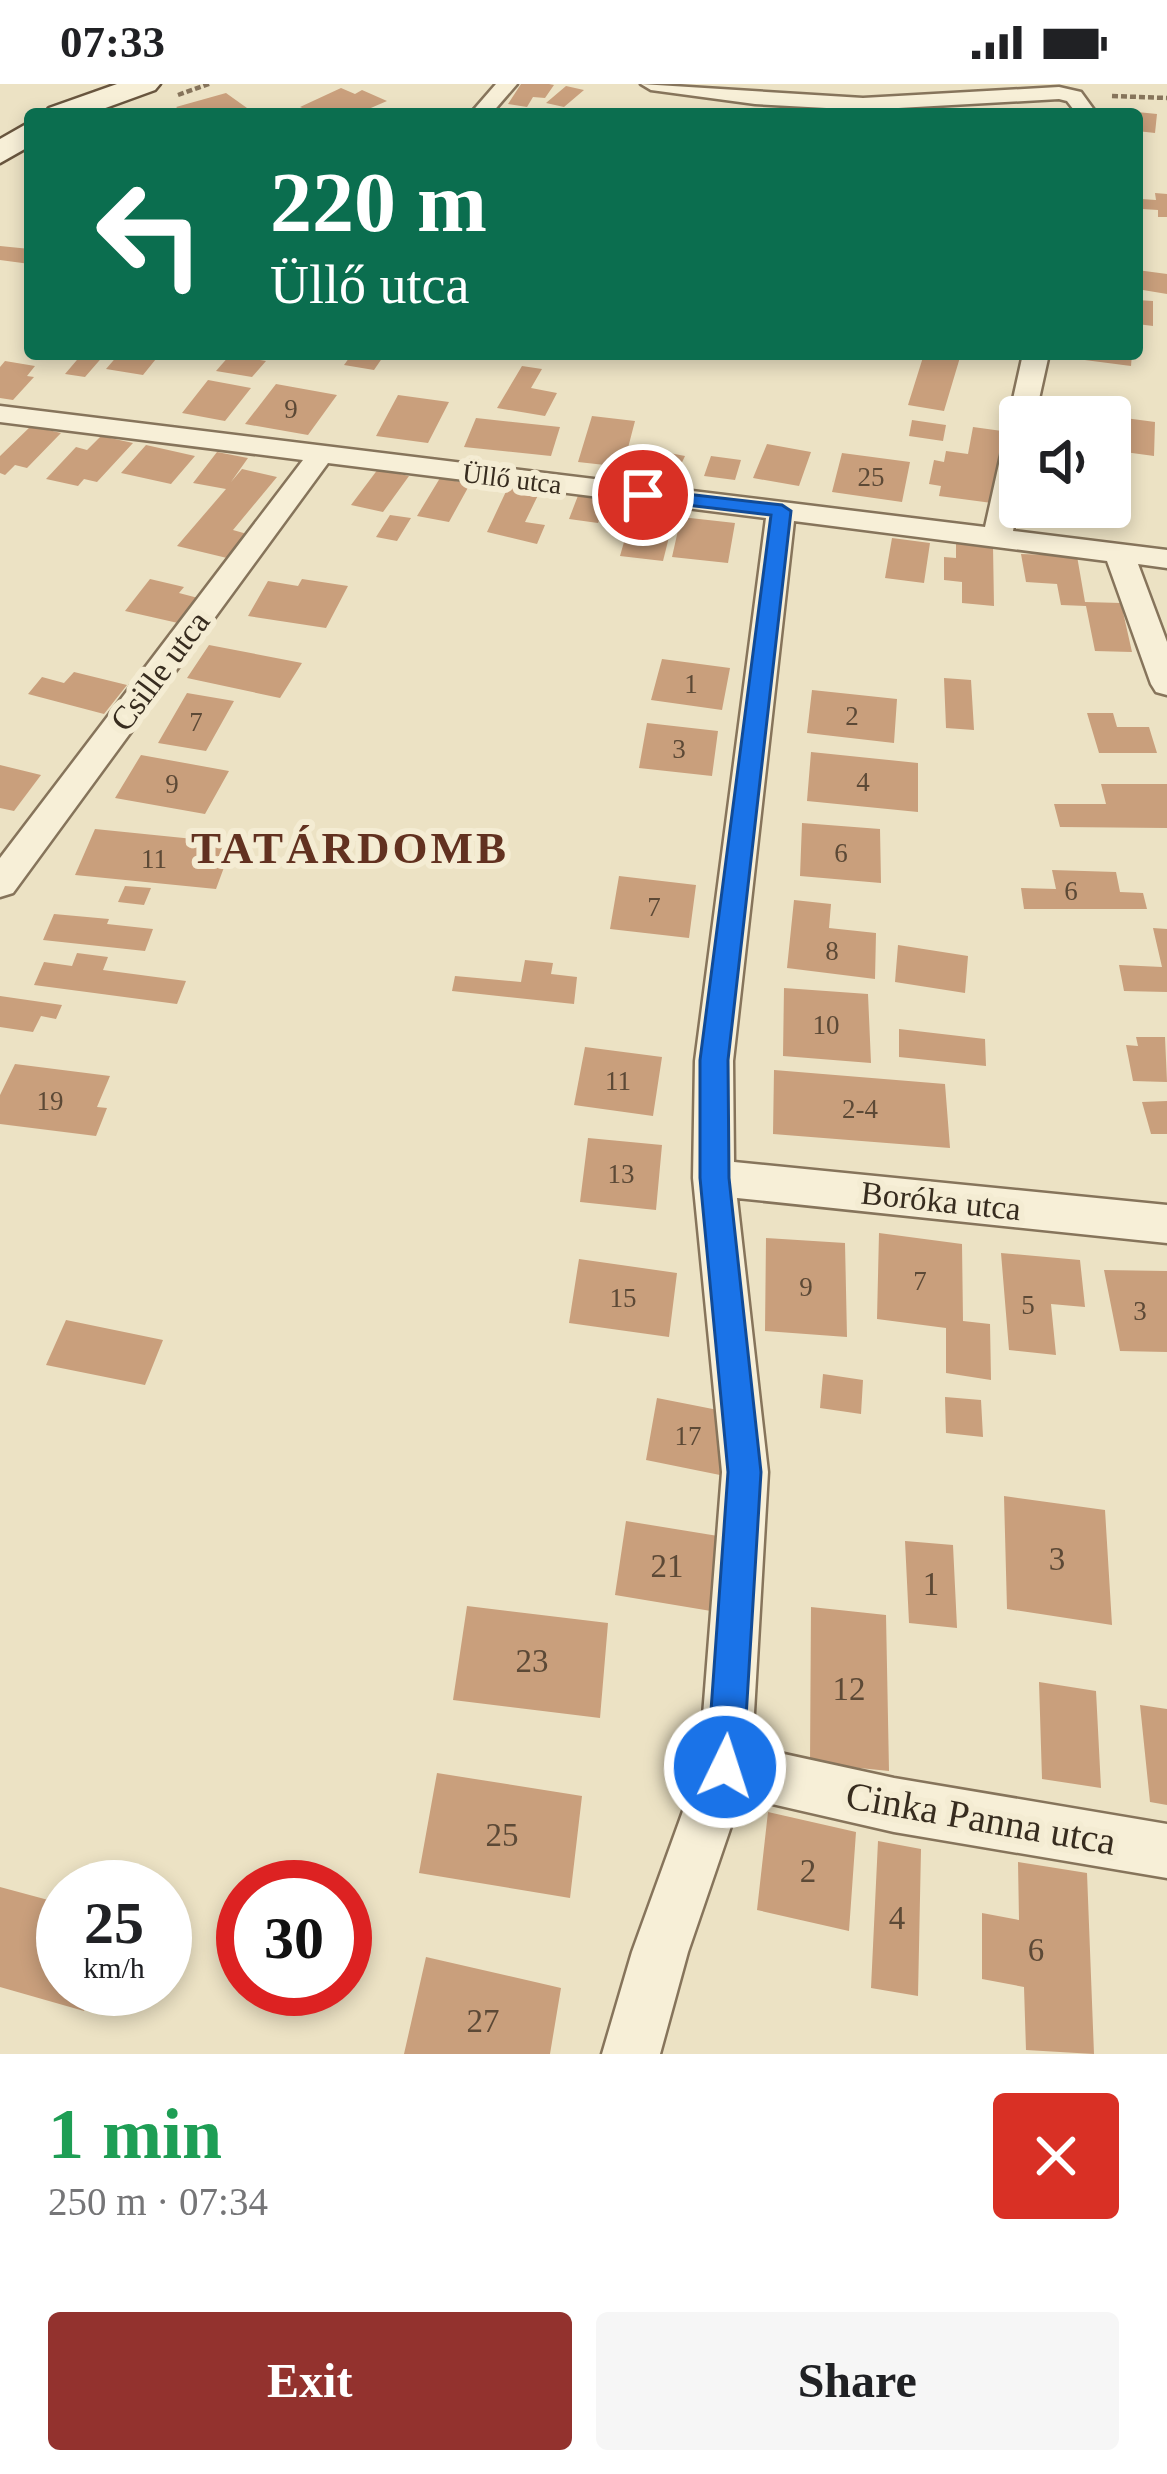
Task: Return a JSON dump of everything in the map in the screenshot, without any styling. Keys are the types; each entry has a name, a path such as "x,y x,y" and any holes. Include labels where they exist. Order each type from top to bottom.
{"main road":[{"path":"77,108 145,84"},
{"path":"0,154 24,136"}],"street":[{"path":"485,108 507,84"},
{"path":"650,84 755,98 863,104 1059,93 1081,105"},
{"path":"1027,396 1035,360"},
{"name":"Üllő utca","path":"0,415 1167,559"},
{"name":"Csille utca","path":"0,884 319,457"},
{"path":"631,2054 660,1952 725,1767 745,1472 714,1178 714,1060 782,511"},
{"path":"997,538 999,528"},
{"path":"1119,554 1167,684"},
{"name":"Boróka utca","path":"714,1178 1167,1224"},
{"name":"Cinka Panna utca","path":"725,1767 894,1805 1167,1851"}],"path":[{"path":"1081,105 1167,98"}],"building":[{"path":"521,84 554,85 545,98 533,97 527,107 508,104"},
{"path":"566,86 584,90 564,107 546,103"},
{"path":"341,88 355,94 362,90 387,101 371,108 300,107"},
{"path":"226,93 247,108 177,108"},
{"path":"1143,113 1157,114 1155,133 1143,132"},
{"path":"1155,193 1167,194 1167,217 1158,217 1158,210 1143,209 1143,199 1156,200"},
{"path":"0,246 24,248 24,263 0,260"},
{"path":"1143,271 1167,274 1167,294 1143,290"},
{"path":"1143,300 1153,301 1153,326 1143,325"},
{"path":"77,360 100,360 85,377 65,374"},
{"path":"114,360 155,360 143,375 106,369"},
{"path":"226,360 266,361 252,377 216,371"},
{"path":"348,360 381,360 374,370 344,365"},
{"path":"922,360 959,360 944,411 908,405"},
{"path":"1085,360 1132,360 1131,366"},
{"path":"5,361 35,366 27,376 34,377 13,400 0,398 0,367"},
{"path":"522,366 542,369 531,388 557,393 545,416 497,408"},
{"path":"208,380 251,388 225,421 182,413"},
{"path":"276,384 337,395 308,435 245,424"},
{"path":"398,395 449,402 428,443 376,436"},
{"path":"592,416 635,421 623,467 578,462"},
{"path":"476,418 560,427 551,456 464,447"},
{"path":"1131,419 1155,422 1154,456 1131,453"},
{"path":"912,420 946,425 943,441 909,436"},
{"path":"31,426 61,433 27,468 15,465 5,475 0,473 0,456"},
{"path":"973,427 999,431 992,503 939,496 941,486 929,484 934,460 944,462 946,451 968,454"},
{"path":"101,436 133,443 97,482 84,479 78,486 46,479 76,447 87,450"},
{"path":"767,444 811,452 799,486 753,478"},
{"path":"146,445 195,456 171,484 121,473"},
{"path":"654,450 685,456 675,477 644,471"},
{"path":"217,452 248,458 231,482 242,469 277,477 233,530 247,534 227,558 177,546 226,489 193,483"},
{"path":"842,453 910,462 902,502 832,492"},
{"path":"711,456 741,460 735,480 704,476"},
{"path":"378,469 409,476 383,512 351,505"},
{"path":"440,478 470,484 449,522 417,516"},
{"path":"510,483 542,487 525,522 545,525 537,544 487,532"},
{"path":"579,493 608,497 598,523 569,519"},
{"path":"636,500 677,505 663,561 620,556"},
{"path":"390,515 411,518 397,541 376,537"},
{"path":"681,517 735,523 728,563 672,557"},
{"path":"892,538 930,543 924,583 885,578"},
{"path":"956,543 993,546 994,606 962,603 962,582 944,580 944,557 956,558"},
{"path":"1021,554 1077,556 1085,602 1121,603 1132,652 1095,651 1086,606 1061,605 1057,584 1026,582"},
{"path":"150,579 184,587 179,593 198,598 178,623 125,611"},
{"path":"302,579 348,586 326,628 248,616 268,581 298,586"},
{"path":"209,645 302,663 280,698 187,678"},
{"path":"662,659 730,668 722,710 651,700"},
{"path":"74,672 127,685 104,714 28,694 42,677 64,683"},
{"path":"944,678 971,680 974,730 946,728"},
{"path":"812,690 897,699 894,743 807,733"},
{"path":"187,693 234,701 206,751 158,743"},
{"path":"1087,713 1113,713 1117,727 1149,727 1157,753 1099,753"},
{"path":"647,723 718,731 712,776 639,768"},
{"path":"811,752 918,763 918,812 807,801"},
{"path":"141,755 229,771 205,814 115,798"},
{"path":"0,765 41,775 14,811 0,808"},
{"path":"1101,784 1167,784 1167,828 1060,827 1054,804 1106,804"},
{"path":"802,823 880,829 881,883 800,876"},
{"path":"95,829 233,843 216,889 75,875"},
{"path":"1052,870 1116,872 1120,892 1143,893 1147,909 1024,909 1021,888 1056,889"},
{"path":"619,876 696,885 689,938 610,929"},
{"path":"125,886 151,888 144,905 118,902"},
{"path":"794,900 831,904 829,928 876,933 875,979 787,968"},
{"path":"54,914 153,929 145,951 43,940"},
{"path":"1153,928 1167,929 1167,992 1124,991 1119,965 1162,967"},
{"path":"898,945 968,956 965,993 895,982"},
{"path":"77,953 108,957 103,970 186,981 177,1004 34,985 44,962 72,966"},
{"path":"525,960 553,963 551,974 577,977 574,1004 452,991 455,976 521,982"},
{"path":"784,988 868,994 871,1063 783,1056"},
{"path":"0,996 62,1005 56,1019 41,1016 33,1032 0,1027"},
{"path":"899,1029 985,1039 986,1066 899,1057"},
{"path":"1136,1037 1165,1037 1167,1082 1133,1081 1126,1045 1138,1046"},
{"path":"585,1047 662,1057 653,1116 574,1105"},
{"path":"15,1064 110,1076 97,1107 107,1108 96,1136 0,1124 0,1095"},
{"path":"774,1070 945,1084 950,1148 773,1134"},
{"path":"1167,1101 1167,1134 1151,1134 1142,1102"},
{"path":"588,1138 662,1145 656,1210 580,1202"},
{"path":"879,1233 962,1244 963,1321 990,1324 991,1380 946,1373 946,1328 877,1319"},
{"path":"766,1238 845,1243 847,1337 765,1331"},
{"path":"1001,1253 1080,1260 1085,1307 1051,1304 1056,1355 1009,1350"},
{"path":"579,1259 677,1273 669,1337 569,1323"},
{"path":"1104,1270 1167,1271 1167,1352 1120,1351"},
{"path":"66,1320 163,1340 145,1385 46,1365"},
{"path":"823,1374 863,1380 861,1414 820,1408"},
{"path":"945,1397 981,1400 983,1437 946,1433"},
{"path":"657,1398 728,1412 720,1475 646,1460"},
{"path":"1004,1496 1105,1510 1112,1625 1007,1609"},
{"path":"626,1521 718,1536 711,1611 615,1595"},
{"path":"905,1541 953,1545 957,1628 909,1623"},
{"path":"467,1606 608,1623 600,1718 453,1700"},
{"path":"811,1607 886,1615 889,1771 810,1763"},
{"path":"1039,1682 1096,1691 1101,1788 1042,1779"},
{"path":"1140,1705 1167,1709 1167,1805 1150,1802"},
{"path":"437,1773 582,1796 570,1898 419,1873"},
{"path":"768,1812 856,1832 849,1931 757,1910"},
{"path":"878,1841 921,1849 918,1996 871,1988"},
{"path":"1018,1862 1087,1873 1094,2054 1026,2050 1024,1987 982,1979 982,1913 1019,1920"},
{"path":"0,1887 36,1897 36,1997 0,1987"},
{"path":"426,1957 561,1988 550,2054 404,2054"}],"district":[{"name":"TATÁRDOMB","path":"350,848"}],"route":[{"path":"643,495 782,511 714,1060 714,1178 745,1472 725,1767"}]}
